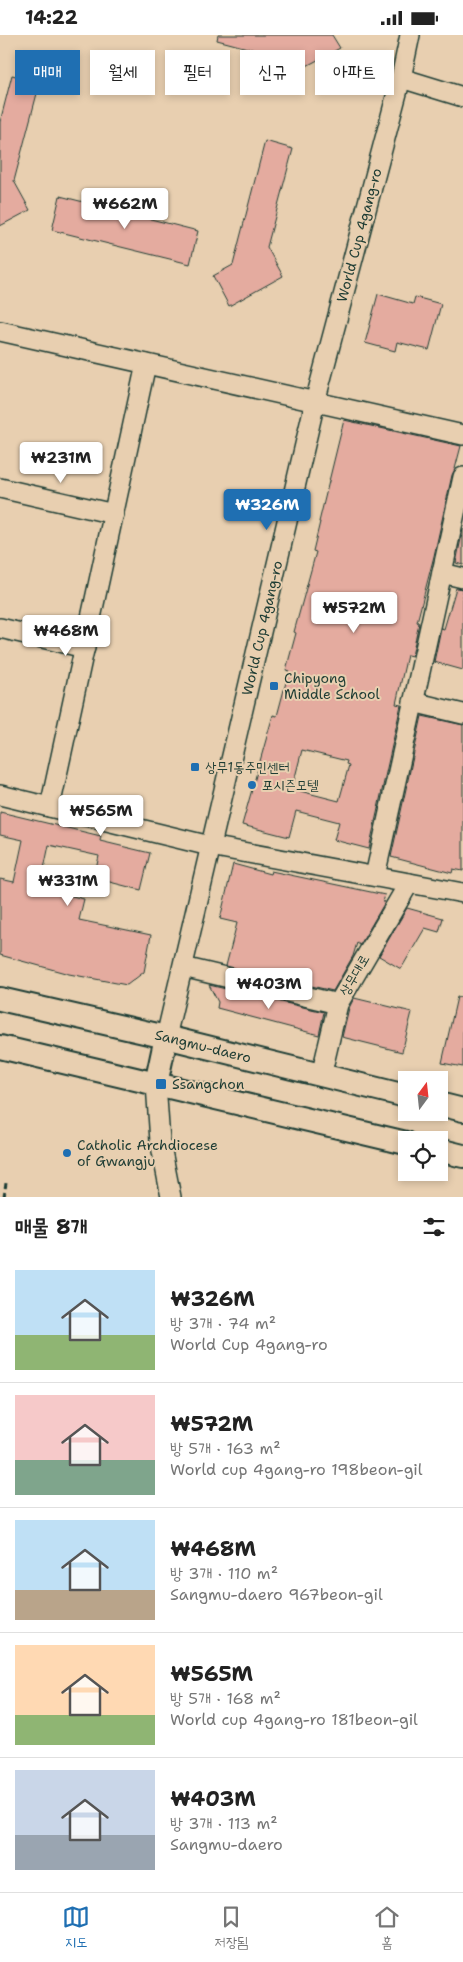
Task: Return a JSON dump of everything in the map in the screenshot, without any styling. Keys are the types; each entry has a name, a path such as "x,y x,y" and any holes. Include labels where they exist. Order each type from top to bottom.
{"main road":[{"name":"Sangmu-daero","path":"0,999 166,1037 398,1094"},
{"name":"World Cup 4gang-ro","path":"156,1084 166,1037"},
{"path":"0,1047 398,1141"},
{"path":"448,1106 463,1110"},
{"path":"448,1152 463,1156"}],"street":[{"name":"World Cup 4gang-ro","path":"166,1037 315,402 401,78 410,35"},
{"path":"401,78 463,97"},
{"path":"0,331 463,435"},
{"path":"50,807 146,364"},
{"path":"375,876 463,477"},
{"path":"0,488 114,514"},
{"path":"442,573 463,578"},
{"path":"0,628 85,648"},
{"path":"413,702 463,714"},
{"path":"0,795 210,846 463,893"},
{"name":"상무대로","path":"322,1075 338,1004 409,883"},
{"path":"183,967 338,1004"},
{"name":"World Cup 4gang-ro","path":"156,1084 160,1141 171,1197"}],"path":[{"path":"4,1197 6,1183"}],"building":[{"path":"218,35 332,35 340,48 336,50 315,50 315,61 305,67 305,50 255,50 217,40"},
{"path":"12,75 15,76 15,95 37,95 14,181 30,210 0,226 0,122"},
{"path":"265,141 293,149 267,247 283,276 229,306 213,276 233,265"},
{"path":"60,196 198,231 190,264 52,230"},
{"path":"378,294 413,304 415,297 441,304 429,350 397,342 395,351 365,343"},
{"path":"344,420 461,446 452,475 417,622 419,623 412,656 407,655 396,704 401,705 369,849 334,840 339,822 296,811 289,837 242,825 273,715 277,716 289,671 286,670 296,633 294,632 316,552 313,551","holes":["302,750 347,761 346,764 349,765 339,801 292,789"]},
{"path":"463,529 463,565 456,563"},
{"path":"456,588 463,589 463,670 434,662 441,628 444,629"},
{"path":"422,716 463,725 463,871 453,869 452,873 391,857"},
{"path":"0,812 101,836 100,841 150,853 141,890 94,878 99,856 49,845 40,888 84,899 79,920 151,935 144,972 127,985 69,974 0,955 0,879 14,882 23,840 0,835"},
{"path":"233,864 270,874 271,871 385,895 383,902 385,902 360,945 357,943 353,956 333,991 226,966 237,923 220,919"},
{"path":"407,908 443,918 439,932 425,928 401,969 379,956"},
{"path":"209,985 324,1012 319,1035 217,1008 218,1002"},
{"path":"457,997 463,998 463,1067 442,1063"},
{"path":"354,998 412,1012 402,1052 342,1037 349,1008"}],"place":[{"name":"Chipyong Middle School","path":"274,686"},
{"name":"상무1동주민센터","path":"195,767"},
{"name":"포시즌모텔","path":"252,785"},
{"name":"Ssangchon","path":"161,1084"},
{"name":"Catholic Archdiocese of Gwangju","path":"67,1153"}]}
